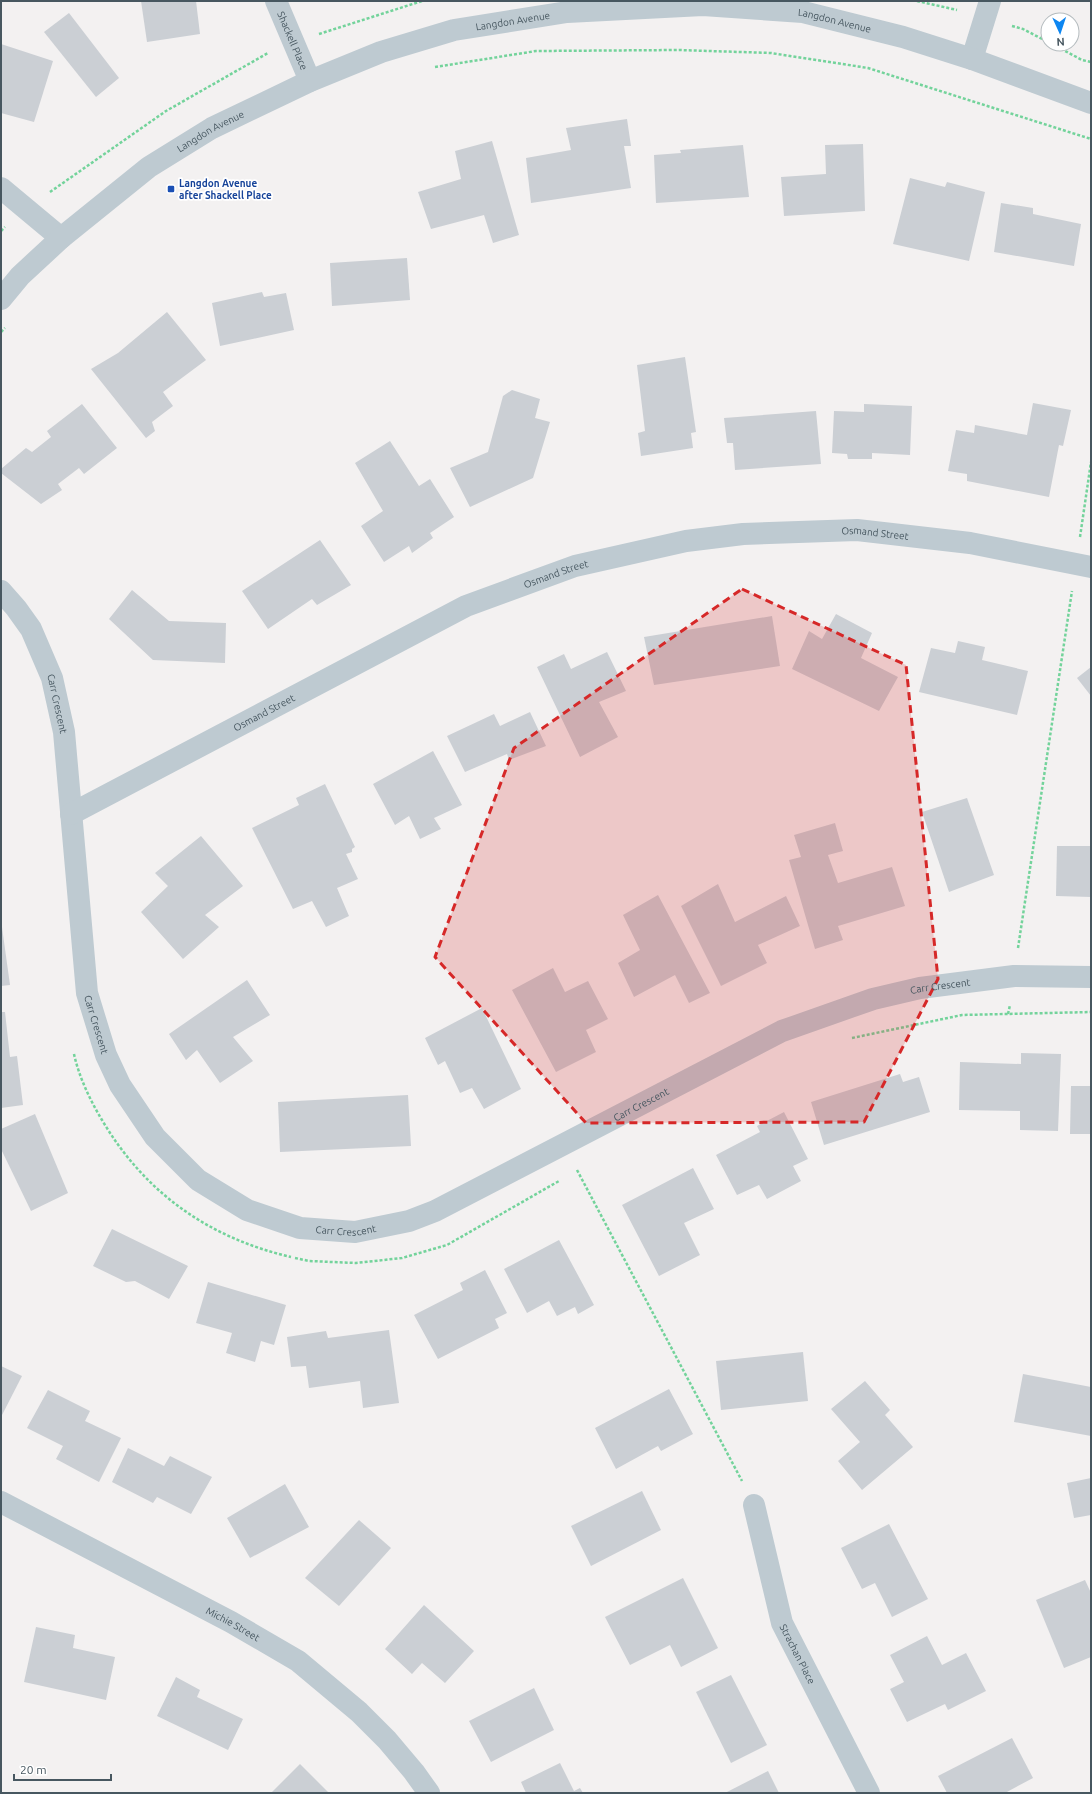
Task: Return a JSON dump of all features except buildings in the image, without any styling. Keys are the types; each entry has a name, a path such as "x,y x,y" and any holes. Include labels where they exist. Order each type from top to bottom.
{"street":[{"name":"Shackell Place","path":"276,1 310,81"},
{"path":"972,59 990,1"},
{"name":"Langdon Avenue","path":"1,299 20,276 61,238 149,167 212,128 310,81 381,52 454,30 604,6 703,5 803,12 903,37 972,59 1091,103"},
{"path":"1,188 61,238"},
{"name":"Osmand Street","path":"71,814 466,606 575,566 686,541 743,534 856,530 970,542 1083,565"},
{"name":"Carr Crescent","path":"1,591 16,608 31,629 52,678 64,732 87,993 106,1055 120,1085 155,1137 198,1180 247,1210 300,1228 355,1232 409,1221 435,1211 782,1031 873,999 904,992 1014,976 1091,977"},
{"name":"Michie Street","path":"1,1502 232,1622 298,1661 359,1712 387,1740 429,1793"},
{"name":"Strachan Place","path":"754,1505 782,1623 869,1793"}],"path":[{"path":"428,68 536,51 680,50 771,53 868,68 1091,139"},
{"path":"1067,52 1082,60 1091,62"},
{"path":"1,332 6,327"},
{"path":"1008,1014 1083,565 1091,462"},
{"path":"846,1039 962,1015 1091,1012"},
{"path":"74,1050 91,1102 115,1142 144,1178 180,1209 220,1233 263,1250 309,1261 356,1263 402,1258 448,1245 564,1178"},
{"path":"571,1174 584,1166"},
{"path":"578,1170 754,1505"}],"highlighted area":[{"path":"742,589 906,665 938,979 864,1122 586,1123 435,957 514,748"}],"place":[{"name":"Langdon Avenue after Shackell Place","path":"171,189"}]}
